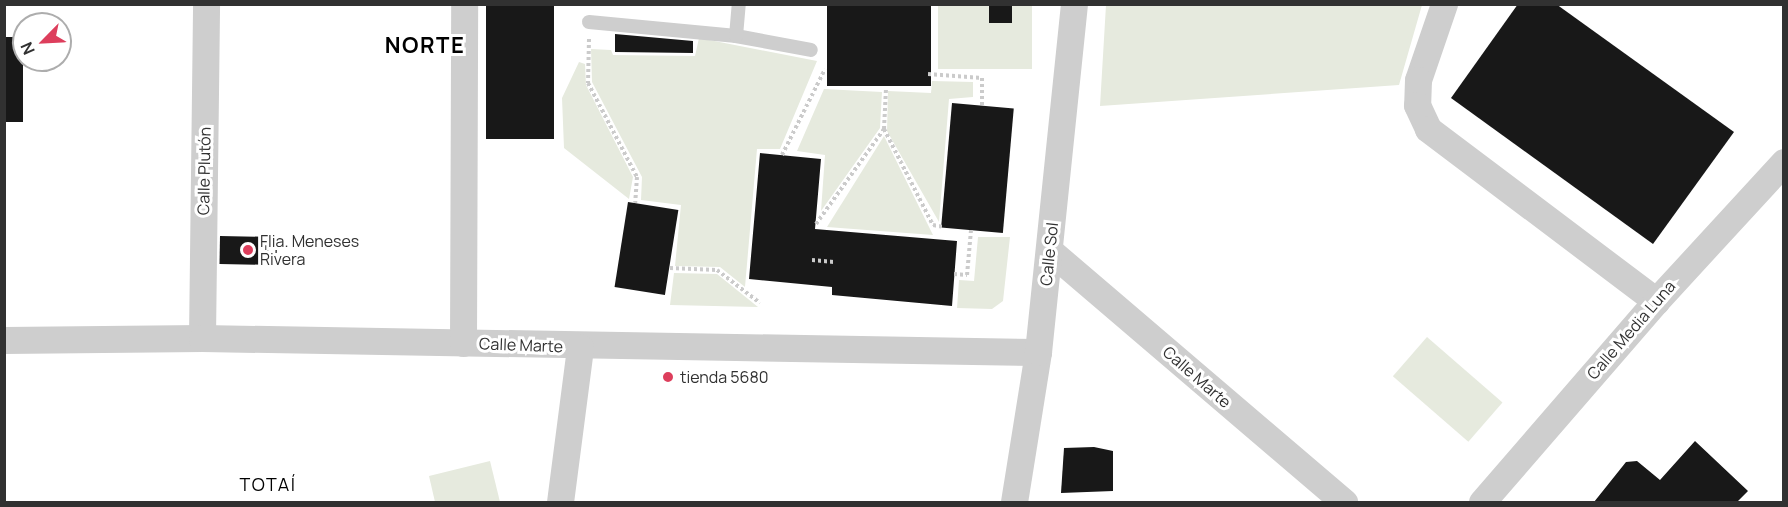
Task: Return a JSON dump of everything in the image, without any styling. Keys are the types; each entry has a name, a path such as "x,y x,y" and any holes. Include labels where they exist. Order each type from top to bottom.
{"street":[{"name":"Calle Plutón","path":"202,338 206,4"},
{"path":"463,343 464,4"},
{"name":"Calle Sol","path":"1014,502 1038,352 1074,4"},
{"path":"1444,4 1418,80 1417,105 1428,129 1656,301"},
{"name":"Calle Media Luna","path":"1482,502 1656,301 1784,162"},
{"name":"Calle Marte","path":"1050,251 1344,502"},
{"name":"Calle Marte","path":"4,340 202,338 580,347 1038,352"},
{"path":"560,502 580,347"}],"lane":[{"path":"736,36 739,4"},
{"path":"589,22 736,36 811,50"}],"path":[{"path":"589,22 588,83 637,177 636,203"},
{"path":"782,155 825,69"},
{"path":"928,74 982,78 982,106"},
{"path":"886,88 884,129 933,225 943,228"},
{"path":"816,224 884,129"},
{"path":"954,274 967,275 970,230"},
{"path":"812,260 834,262"},
{"path":"670,268 717,270 760,303"}],"shaded area":[{"path":"1106,4 1422,5 1399,85 1100,106"},
{"path":"938,5 1032,5 1032,69 938,69"},
{"path":"699,38 817,61 780,149 757,149 745,287 720,267 675,266 681,205 641,200 642,177 592,82 591,49 611,50 613,55 695,56"},
{"path":"579,62 585,64 586,85 633,177 629,199 564,148 562,98"},
{"path":"932,81 973,82 973,97 949,99 939,222 887,131 888,91 931,93"},
{"path":"824,89 882,92 880,128 821,211 825,155 797,151"},
{"path":"884,136 933,235 827,227"},
{"path":"978,237 1010,237 1003,301 992,309 957,308 959,280 974,281"},
{"path":"674,273 717,274 758,307 670,305"},
{"path":"1427,337 1502,403 1468,442 1393,376"},
{"path":"490,461 500,502 435,502 429,476"}],"building":[{"path":"486,4 554,4 554,139 486,139"},
{"path":"827,4 931,4 931,86 827,86"},
{"path":"989,4 1012,4 1012,23 989,23"},
{"path":"1518,4 1556,4 1734,132 1653,244 1451,98"},
{"path":"615,34 693,41 693,53 615,52"},
{"path":"4,37 12,37 12,72 23,72 23,122 4,122"},
{"path":"952,103 1014,108 1003,233 941,228"},
{"path":"760,153 821,159 815,229 957,241 952,306 832,295 832,287 749,279"},
{"path":"628,202 678,210 665,295 615,287"},
{"name":"Flia. Meneses Rivera","path":"220,236 277,237 277,265 220,264"},
{"path":"1695,441 1748,491 1737,502 1594,502 1626,462 1637,461 1660,480"},
{"path":"1094,447 1113,451 1113,491 1061,493 1064,448"}],"place":[{"name":"Flia. Meneses Rivera","path":"248,250"},
{"name":"tienda 5680","path":"668,377"}],"district":[{"name":"NORTE","path":"425,46"},
{"name":"TOTAÍ","path":"268,484"}]}
